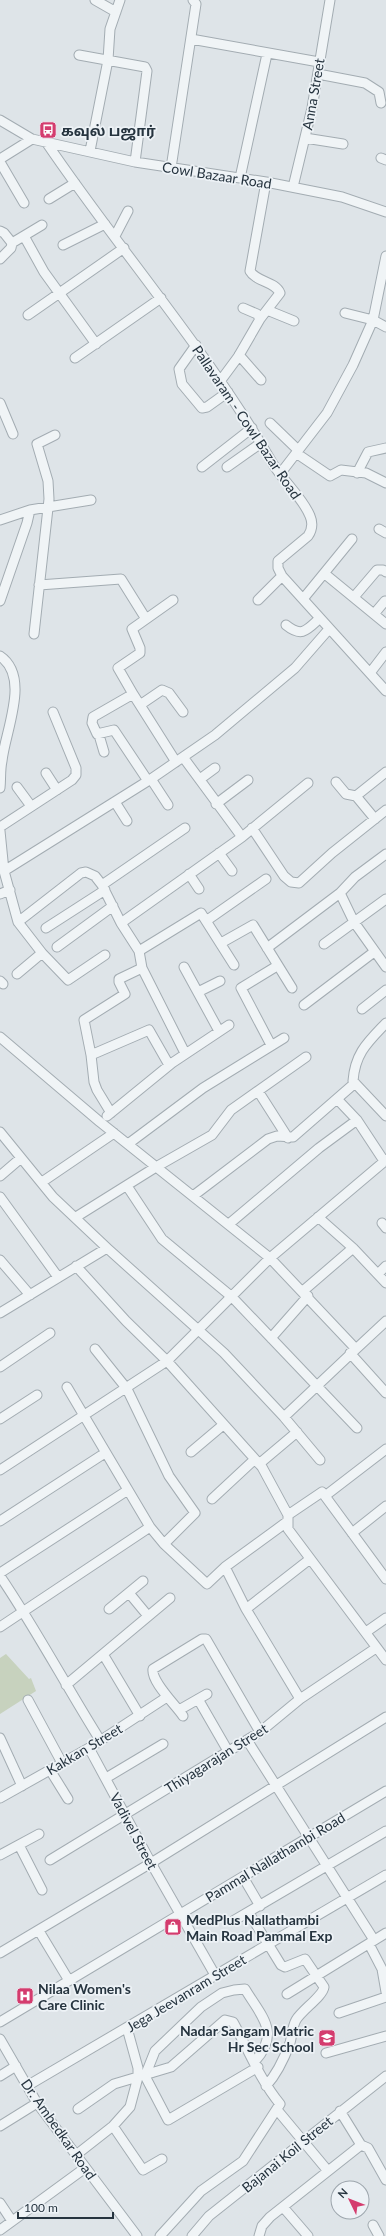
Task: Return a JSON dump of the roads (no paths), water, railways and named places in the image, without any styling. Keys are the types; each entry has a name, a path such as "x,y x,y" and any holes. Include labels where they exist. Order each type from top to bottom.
{"street":[{"path":"96,0 116,12"},
{"path":"90,151 108,60 110,29 120,0"},
{"path":"171,168 196,4 193,0"},
{"name":"Anna Street","path":"293,187 318,74 330,0"},
{"path":"191,39 267,54 319,62"},
{"path":"240,178 267,54"},
{"path":"79,55 145,67 147,71 136,162"},
{"path":"318,74 365,83 379,92 381,102"},
{"name":"Cowl Bazaar Road","path":"0,120 32,139 136,162 266,182 342,197 386,212"},
{"path":"304,138 343,144"},
{"path":"0,159 32,139"},
{"name":"Pallavaram - Cowl Bazar Road","path":"46,142 221,380 280,474 310,516 312,523 308,536 278,561 278,568 282,576"},
{"path":"0,162 24,202"},
{"path":"221,380 240,355 260,319 280,293 279,290 253,276 250,272 266,182"},
{"path":"49,199 75,183"},
{"path":"115,236 128,211"},
{"path":"63,245 105,224"},
{"path":"0,259 11,248 12,243 42,225"},
{"path":"0,232 4,233 12,243"},
{"path":"24,236 44,272 60,292 96,344"},
{"path":"28,315 124,248"},
{"path":"280,474 327,413 353,365 373,320 386,256"},
{"path":"75,358 161,298"},
{"path":"243,308 257,314 260,319"},
{"path":"267,310 294,321"},
{"path":"345,313 373,320 386,327"},
{"path":"196,345 179,369 182,384 202,408 207,407 228,392"},
{"path":"240,355 261,380"},
{"path":"0,403 3,419 13,434"},
{"path":"270,423 297,451 330,476 341,470 374,475 386,483"},
{"path":"202,467 252,428"},
{"path":"34,634 49,499 48,481 37,444 55,435"},
{"path":"227,467 261,443"},
{"path":"357,473 368,452 386,448"},
{"path":"0,520 30,510 47,509 91,500"},
{"path":"0,601 27,524 30,510"},
{"path":"303,599 325,574 352,539"},
{"path":"354,597 377,570 383,570 386,572"},
{"path":"325,574 386,624"},
{"path":"258,600 282,576 386,691"},
{"path":"39,585 121,579 146,619"},
{"path":"173,600 135,627 132,632 140,648 140,652 118,668 140,705 180,759 200,779 216,804 242,837"},
{"path":"374,614 385,601"},
{"path":"286,625 294,632 303,632 320,618"},
{"path":"4,871 115,802 215,735 295,668 329,629"},
{"path":"370,673 386,652"},
{"path":"0,656 6,660 15,683 15,702 2,760 0,788"},
{"path":"140,705 162,690 169,693 183,712"},
{"path":"104,752 99,735 92,723 92,719 133,694"},
{"path":"0,827 72,780 76,774 76,768 54,712"},
{"path":"99,735 111,729 114,730 149,780 168,804"},
{"path":"200,779 215,768"},
{"path":"356,796 386,772"},
{"path":"46,773 57,790"},
{"path":"216,804 248,780"},
{"path":"336,782 346,794 356,796 375,819"},
{"path":"121,923 242,837 308,783"},
{"path":"17,787 31,806"},
{"path":"115,802 127,821"},
{"path":"252,828 284,876 291,882 299,883 386,810"},
{"path":"46,928 104,888 185,828"},
{"path":"0,831 4,871 18,922 42,953 68,980 105,955"},
{"path":"219,853 232,871"},
{"path":"267,948 340,893 355,877 386,854"},
{"path":"18,922 81,873 86,872 95,876 104,888 121,923 139,952 142,968 185,1053"},
{"path":"189,874 199,889"},
{"path":"206,921 266,880"},
{"path":"0,894 10,890"},
{"path":"340,893 354,922 386,967"},
{"path":"324,944 386,899"},
{"path":"57,947 113,906"},
{"path":"139,952 201,914 234,965"},
{"path":"220,943 252,925 292,988"},
{"path":"304,1005 374,952"},
{"path":"17,974 42,953"},
{"path":"271,1045 241,988 277,966"},
{"path":"184,967 219,1030"},
{"path":"111,1113 97,1090 92,1055 84,1020 125,994 119,979 142,968"},
{"path":"198,992 220,981"},
{"path":"362,1009 386,990"},
{"path":"386,1022 361,1050 354,1068 353,1080 386,1116"},
{"path":"100,1122 185,1053 229,1025"},
{"path":"92,1055 149,1030 169,1066"},
{"path":"0,1037 100,1122 270,1258 305,1294 386,1393"},
{"path":"128,1144 203,1088 284,1038"},
{"path":"76,1218 156,1166 212,1135 231,1110 306,1058"},
{"path":"194,1196 268,1139 277,1136 288,1138 293,1137 338,1100 355,1083"},
{"path":"258,1091 288,1138"},
{"path":"0,1470 167,1361 270,1258 385,1160 357,1120 338,1100"},
{"path":"229,1224 319,1148 357,1120"},
{"path":"0,1132 53,1197 107,1248 224,1353 284,1417 320,1460"},
{"path":"42,1182 114,1133"},
{"path":"0,1176 21,1158"},
{"path":"127,1186 162,1239 232,1297 357,1428"},
{"path":"0,1197 58,1277"},
{"path":"318,1217 353,1248 386,1283"},
{"path":"0,1313 107,1248"},
{"path":"271,1338 305,1294 353,1248"},
{"path":"0,1260 30,1295"},
{"path":"76,1266 126,1321 167,1361 257,1462 288,1518 288,1528 386,1660"},
{"path":"378,1274 386,1266"},
{"path":"284,1417 386,1321"},
{"path":"0,1367 50,1333"},
{"path":"96,1349 127,1388 169,1476 194,1513 164,1544"},
{"path":"67,1387 82,1416 150,1527 164,1544 206,1584 225,1567 318,1493 322,1492 386,1579"},
{"path":"0,1419 37,1396"},
{"path":"191,1452 223,1425"},
{"path":"212,1499 257,1462 297,1432"},
{"path":"325,1496 386,1449"},
{"path":"0,1521 105,1453"},
{"path":"100,1740 66,1685 24,1611 0,1574 128,1490"},
{"path":"352,1533 386,1506"},
{"path":"0,1627 150,1527"},
{"path":"246,1609 310,1559"},
{"path":"225,1567 246,1609 300,1699"},
{"path":"109,1609 143,1581"},
{"path":"129,1593 148,1616"},
{"path":"66,1685 170,1598"},
{"path":"366,1632 386,1618"},
{"path":"207,1694 181,1713 167,1697 153,1674 153,1669 202,1639 206,1639 260,1732"},
{"name":"Thiyagarajan Street","path":"50,1860 260,1732 300,1699 376,1648"},
{"path":"104,1654 140,1716"},
{"name":"Kakkan Street","path":"0,1798 89,1748 167,1697"},
{"path":"28,1700 62,1763"},
{"path":"198,1700 228,1752"},
{"path":"0,1954 152,1863 386,1717"},
{"path":"0,1738 22,1786"},
{"path":"247,1740 311,1837 372,1942 384,1967 386,1992"},
{"path":"106,1778 163,1744"},
{"name":"Vadivel Street","path":"89,1748 180,1914 215,1974"},
{"path":"50,1770 68,1800"},
{"name":"Pammal Nallathambi Road","path":"0,2022 386,1791"},
{"path":"233,1921 386,1832"},
{"path":"0,1855 39,1834"},
{"path":"19,1845 42,1890"},
{"name":"Jega Jeevanram Street","path":"27,2086 127,2028 215,1974 386,1875"},
{"path":"243,1877 260,1906"},
{"path":"249,1913 267,1945 283,1966 305,1959 317,1976 324,1990 301,2013 294,2023 285,2056 274,2077 266,2086"},
{"path":"39,1931 68,1980"},
{"path":"287,1994 386,1933"},
{"path":"76,2155 113,2126 130,2108 141,2077 155,2051 208,2001 234,1990 245,1989 266,2024 269,2037 256,2064 168,2120 141,2077 127,2028"},
{"path":"338,2013 386,1997"},
{"path":"78,2109 114,2084 171,2067 225,2020 233,2022 266,2086 280,2104 278,2111 243,2161 201,2191 164,2235"},
{"path":"326,2053 386,2036"},
{"name":"Dr. Ambedkar Road","path":"0,2039 38,2103 135,2235"},
{"path":"0,2076 16,2066"},
{"name":"Bajanai Koil Street","path":"192,2236 209,2216 303,2139 386,2076"},
{"path":"0,2126 38,2103"},
{"path":"278,2111 303,2139 328,2171"},
{"path":"340,2111 361,2145 368,2148 386,2180"},
{"path":"113,2126 143,2170 162,2159"},
{"path":"259,2236 262,2226 283,2207 361,2145"},
{"path":"2,2232 12,2221 85,2168"},
{"path":"0,2203 12,2221"},
{"path":"283,2207 308,2236"},
{"path":"373,2225 378,2236"}],"place":[{"name":"கவுல் பஜார்","path":"48,130"},
{"name":"MedPlus Nallathambi Main Road Pammal Exp","path":"173,1927"},
{"name":"Nilaa Women's Care Clinic","path":"25,1996"},
{"name":"Nadar Sangam Matric Hr Sec School","path":"327,2038"}]}
